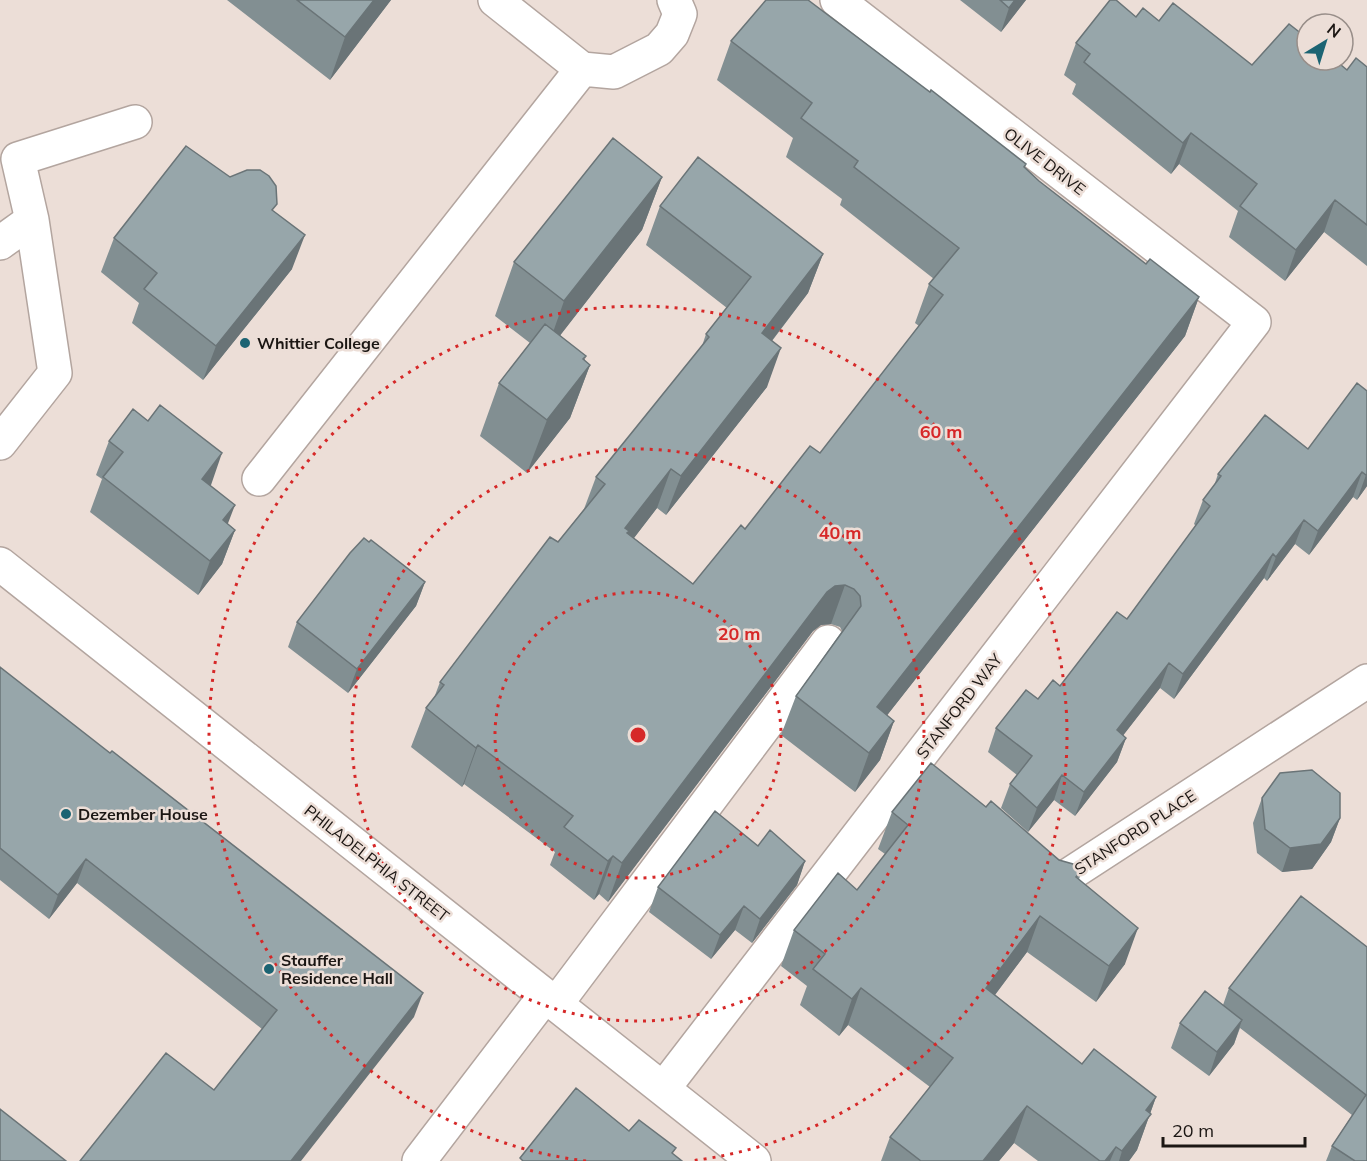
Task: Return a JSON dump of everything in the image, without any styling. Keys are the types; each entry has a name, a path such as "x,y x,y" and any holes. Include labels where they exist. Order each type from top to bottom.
{"street":[{"path":"495,0 582,69 614,72 659,49 672,34 680,14 674,0"},
{"name":"OLIVE DRIVE","path":"837,0 1254,322"},
{"path":"259,479 582,69"},
{"path":"0,443 55,373 32,220 9,164 135,122"},
{"path":"0,243 32,220"},
{"name":"STANFORD WAY","path":"663,1089 1254,322"},
{"name":"PHILADELPHIA STREET","path":"0,564 754,1161"},
{"path":"419,1161 551,1000 828,642"},
{"name":"STANFORD PLACE","path":"1023,852 1058,882 1367,681"},
{"path":"917,761 943,784"}],"building":[{"path":"297,0 374,0 345,37"},
{"path":"766,0 808,0 930,92 931,90 1026,164 1024,167 1039,181 1146,264 1150,259 1199,297 877,707 894,721 869,753 796,696 861,606 860,596 854,589 845,585 835,586 827,592 622,863 613,856 608,861 564,827 573,816 478,745 476,748 426,708 444,685 440,682 550,537 558,542 605,484 596,477 709,337 706,334 751,277 660,206 698,157 823,254 762,333 781,348 681,476 671,469 625,528 629,531 627,533 693,584 741,525 745,529 810,446 820,453 943,295 929,284 959,248 854,167 858,161 801,118 812,103 731,41"},
{"path":"1000,0 1015,0 1009,8"},
{"path":"1110,0 1116,0 1136,17 1143,8 1159,21 1173,3 1252,65 1289,24 1295,29 1295,72 1355,72 1356,58 1367,67 1367,225 1335,200 1296,250 1240,206 1257,184 1191,133 1183,143 1084,62 1090,54 1076,43"},
{"path":"613,138 662,177 564,301 514,262"},
{"path":"186,146 230,177 247,170 260,170 269,176 276,186 277,204 272,210 305,235 216,346 144,289 157,273 114,238"},
{"path":"545,324 586,356 583,359 590,365 547,420 499,383"},
{"path":"1357,383 1367,391 1367,474 1362,472 1318,531 1304,520 1276,557 1273,554 1183,674 1169,663 1117,730 1126,738 1084,792 1062,775 1037,808 1010,784 1032,756 996,728 1026,690 1038,699 1053,680 1060,686 1117,612 1127,619 1210,506 1203,500 1221,476 1218,474 1265,415 1308,449"},
{"path":"160,405 222,453 202,479 235,505 223,520 235,530 210,561 103,477 123,452 109,441 133,409 148,421"},
{"path":"364,538 369,542 371,540 425,582 357,669 297,622"},
{"path":"0,667 110,753 112,751 423,993 291,1161 80,1161 166,1053 214,1090 277,1010 86,859 58,895 0,848"},
{"path":"931,763 986,807 991,801 1059,860 1073,864 1082,871 1076,877 1138,928 1109,966 1040,916 986,988 1082,1064 1094,1049 1156,1097 1146,1110 1151,1114 1122,1151 1116,1147 1105,1161 1100,1161 1027,1106 983,1161 921,1161 890,1137 953,1058 861,988 852,999 813,969 825,954 794,930 838,873 857,890 908,825 892,812"},
{"path":"1312,770 1340,793 1340,818 1321,844 1290,848 1265,829 1262,798 1280,773"},
{"path":"715,811 758,846 770,830 805,861 760,919 744,906 720,935 658,887"},
{"path":"1301,896 1367,947 1367,1161 1355,1161 1332,1146 1366,1095 1229,988"},
{"path":"1205,991 1242,1020 1217,1052 1180,1023"},
{"path":"576,1088 629,1131 639,1120 676,1148 672,1153 682,1161 523,1161 520,1158"},
{"path":"0,1109 66,1161 0,1161"}],"place":[{"name":"Whittier College","path":"245,343"},
{"name":"Dezember House","path":"66,814"},
{"name":"Stauffer Residence Hall","path":"269,969"}]}
